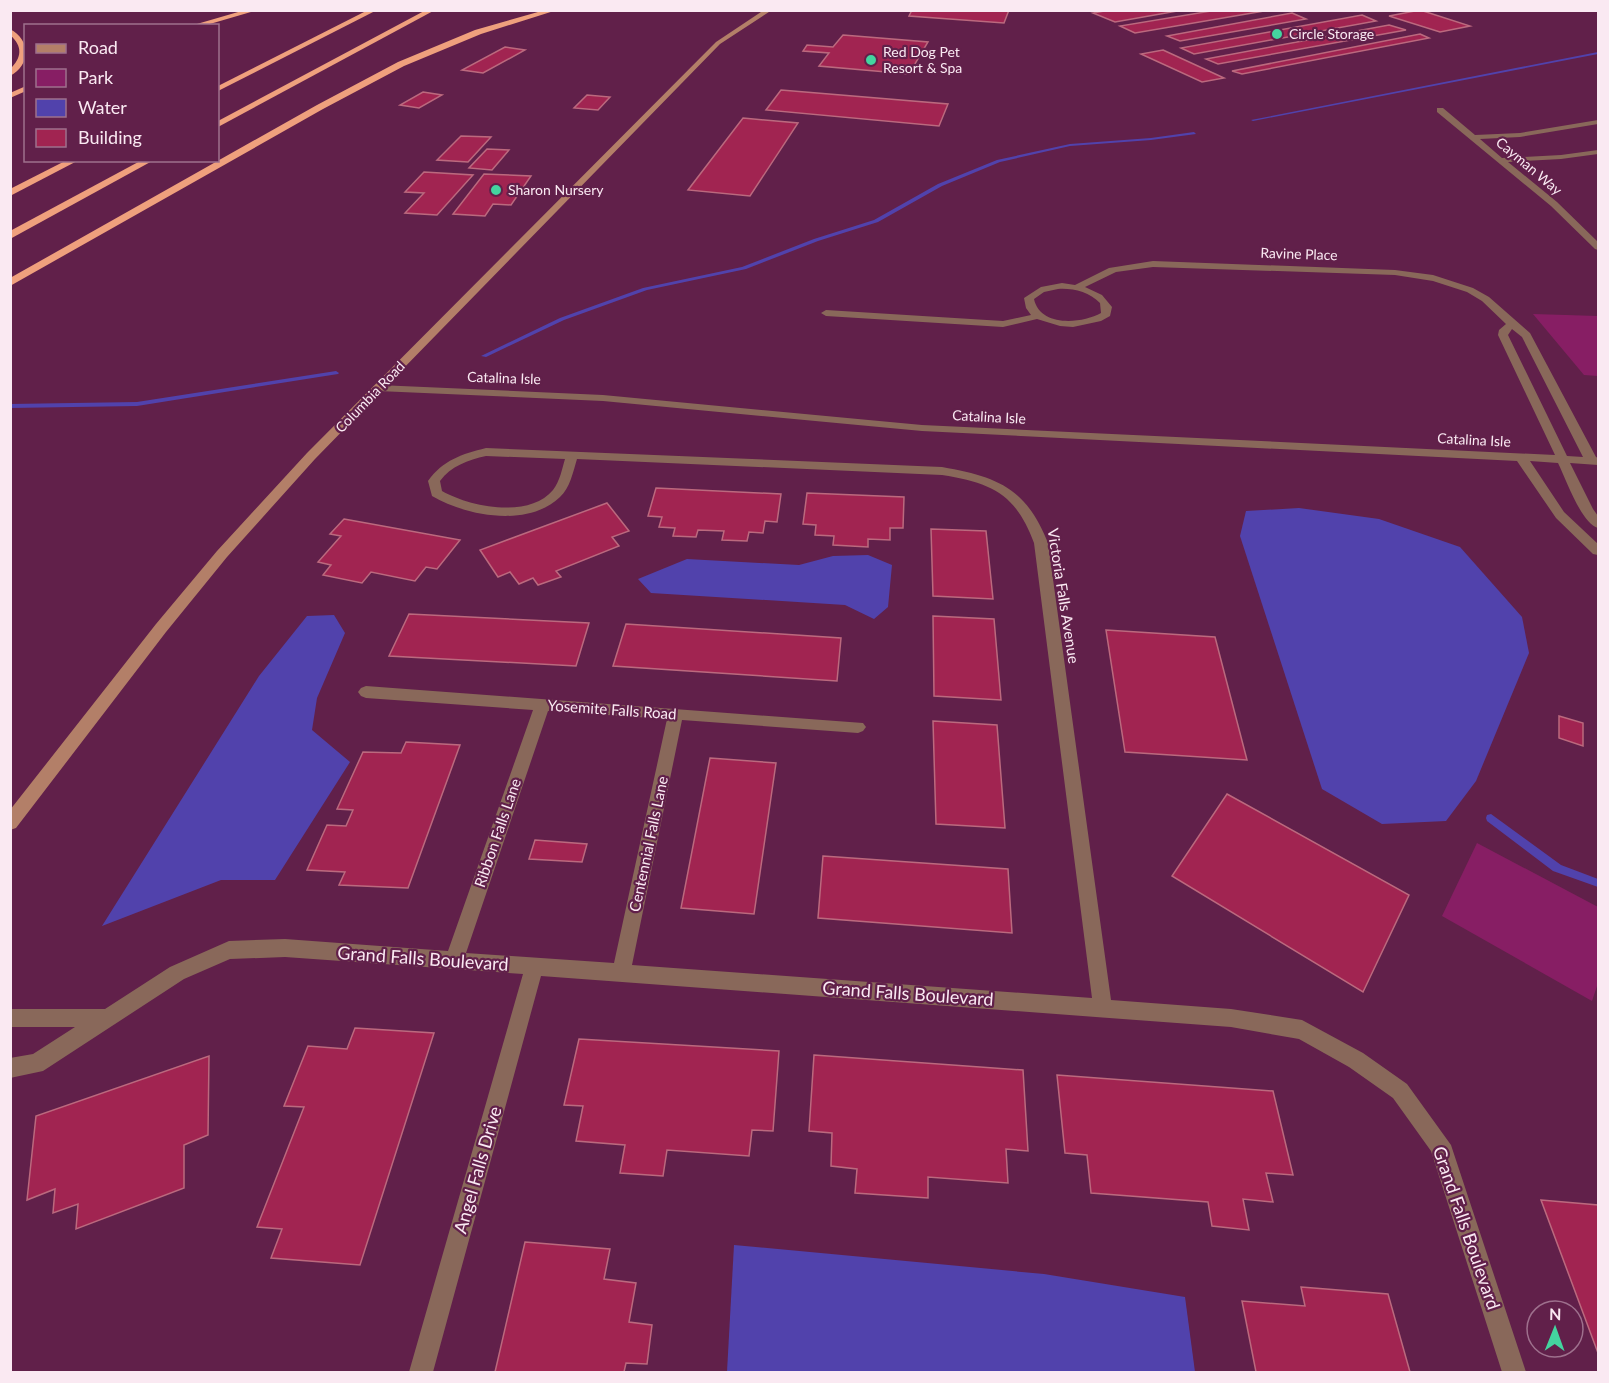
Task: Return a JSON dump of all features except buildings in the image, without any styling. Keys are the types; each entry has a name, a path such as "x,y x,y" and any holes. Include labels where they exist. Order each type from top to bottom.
{"highway":[{"path":"201,24 255,10"},
{"path":"219,88 374,10"},
{"path":"219,123 432,10"},
{"path":"10,284 320,107 400,64 478,32 554,10"},
{"path":"10,32 24,45"},
{"path":"10,74 19,68 24,58"},
{"path":"10,96 24,89"},
{"path":"10,193 71,162"},
{"path":"10,236 146,162"}],"street":[{"name":"Columbia Road","path":"10,823 160,628 222,554 311,456 718,43 769,10"},
{"name":"Cayman Way","path":"1440,110 1554,204 1599,247"},
{"path":"1473,137 1520,135 1599,122"},
{"path":"1501,160 1561,158 1599,152"},
{"name":"Ravine Place","path":"1076,288 1102,272 1124,266 1153,264 1404,274 1437,279 1469,290 1493,304 1511,325 1526,335 1595,460"},
{"path":"826,313 1003,324 1039,316 1070,324 1095,321 1106,314 1107,307 1097,295 1076,288 1055,286 1034,292 1029,298 1029,304 1039,316"},
{"path":"1511,325 1503,332 1503,335 1587,511 1599,524"},
{"name":"Catalina Isle","path":"378,388 603,398 922,428 1595,460"},
{"name":"Victoria Falls Avenue","path":"573,456 565,480 555,495 541,505 517,511 469,509 447,502 436,494 434,481 443,469 465,457 486,452 942,471 973,476 1000,486 1021,501 1035,524 1041,543 1103,1008"},
{"path":"1521,457 1560,515 1599,551"},
{"name":"Yosemite Falls Road","path":"366,692 858,727"},
{"name":"Ribbon Falls Lane","path":"454,961 542,705"},
{"name":"Centennial Falls Lane","path":"621,973 676,714"},
{"name":"Grand Falls Boulevard","path":"10,1068 36,1064 177,973 229,950 285,948 1231,1018 1302,1030 1356,1060 1400,1091 1440,1145 1514,1372"},
{"name":"Angel Falls Drive","path":"421,1372 534,967"},
{"path":"10,1018 110,1018"}],"green space":[{"path":"1533,314 1598,316 1598,376 1584,375"},
{"path":"1477,843 1598,907 1598,983 1592,1001 1442,916"}],"water":[{"path":"1299,508 1379,519 1460,547 1522,617 1529,653 1476,781 1446,821 1382,824 1322,789 1240,536 1246,511"},
{"path":"868,555 892,565 888,607 874,619 845,605 651,593 638,579 687,559 799,565 833,556"},
{"path":"334,615 345,633 317,698 312,730 350,762 275,880 221,880 102,926 259,676 307,616"},
{"path":"734,1245 1044,1274 1185,1297 1195,1372 727,1372"}],"waterway":[{"path":"1253,120 1598,53"},
{"path":"484,356 562,319 645,289 744,268 816,240 876,221 940,185 999,161 1070,145 1151,139 1194,133"},
{"path":"10,406 137,404 336,373"},
{"path":"1491,818 1557,868 1598,883"}],"place":[{"name":"Circle Storage","path":"1277,34"},
{"name":"Red Dog Pet Resort & Spa","path":"871,60"},
{"name":"Sharon Nursery","path":"496,190"}]}
